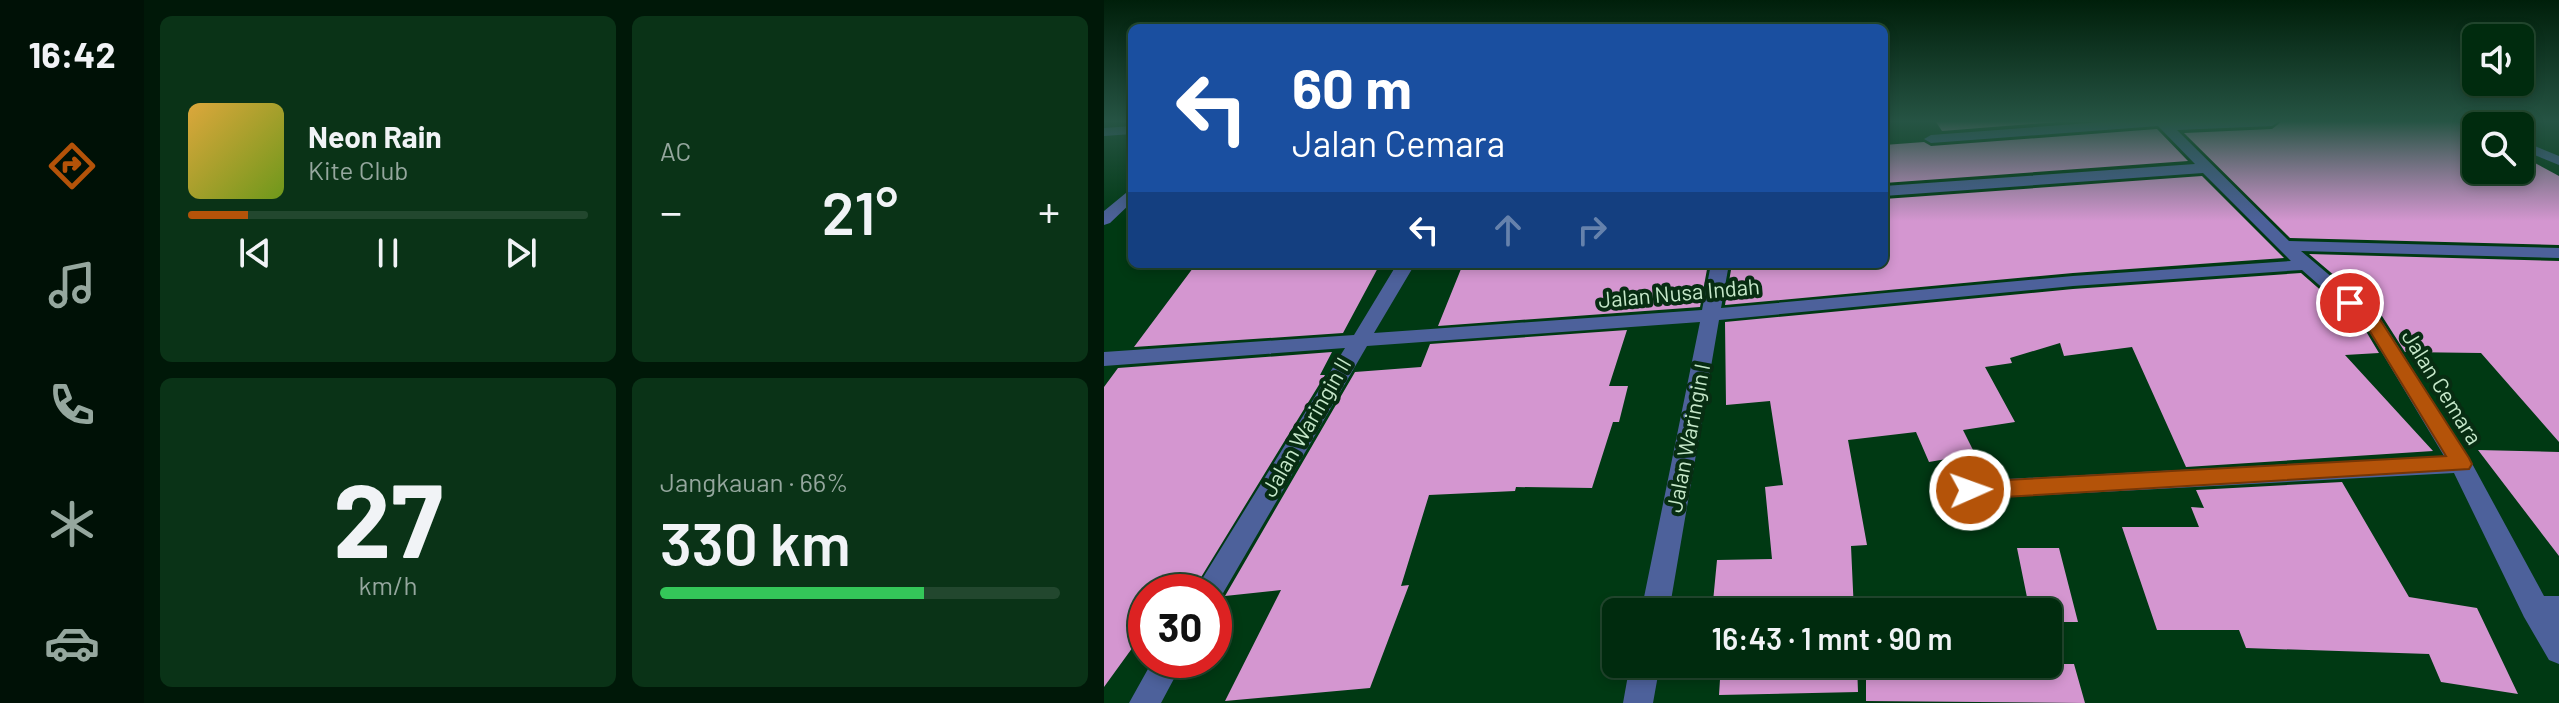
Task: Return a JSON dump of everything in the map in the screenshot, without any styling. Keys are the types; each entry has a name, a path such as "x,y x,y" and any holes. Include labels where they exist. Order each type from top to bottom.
{"street":[{"name":"Jalan Cemara","path":"2194,155 2284,246 2373,322 2546,608 2559,651"},
{"path":"1888,191 2207,168"},
{"path":"1104,220 1128,197"},
{"path":"2284,246 2559,253"},
{"name":"Jalan Nusa Indah","path":"1104,359 1711,315 2073,281 2305,265"},
{"name":"Jalan Waringin II","path":"1220,574 1403,268"},
{"name":"Jalan Waringin I","path":"1658,598 1719,268"},
{"path":"1970,490 2461,464"},
{"path":"1144,703 1159,678"},
{"path":"1638,703 1642,678"}],"building":[{"path":"1888,155 2182,155 2188,161 1888,183"},
{"path":"2206,155 2462,155 2462,184 2534,184 2534,163 2559,176 2559,245 2290,238"},
{"path":"2202,176 2284,258 2073,273 1725,305 1731,268 1888,268 1888,199"},
{"path":"2309,254 2559,261 2559,442 2481,353 2405,352 2382,316"},
{"path":"1193,268 1378,268 1343,333 1134,347"},
{"path":"1461,268 1707,268 1700,307 1438,326"},
{"path":"2301,273 2364,328 2379,353 2345,355 2433,451 2186,467 2132,347 2064,356 2060,343 2010,358 2012,363 1985,367 2015,422 1963,430 1975,454 1929,462 1916,432 1848,440 1867,545 1851,546 1853,598 1713,598 1717,560 1772,559 1765,487 1783,485 1770,401 1726,405 1725,322 2073,289"},
{"path":"1627,330 1609,386 1628,386 1619,422 1613,422 1592,488 1516,487 1515,491 1429,495 1401,586 1409,585 1370,688 1225,701 1281,590 1232,595 1232,584 1355,372 1421,367 1430,344"},
{"path":"1332,352 1320,375 1325,375 1203,574 1128,574 1128,654 1104,687 1104,387 1118,368"},
{"path":"2478,450 2559,452 2559,556"},
{"path":"2342,482 2409,597 2477,608 2518,694 2441,682 2429,654 2246,648 2239,630 2157,630 2122,527 2199,527 2191,507 2204,508 2196,490"},
{"path":"2017,548 2059,548 2078,622 2062,622 2062,598 2027,598"},
{"path":"2062,664 2074,664 2085,703 1866,701 1866,678 2062,678"},
{"path":"1720,678 1858,678 1858,692 1719,695"}],"route":[{"path":"1970,490 2461,464 2373,322 2350,303"}]}
